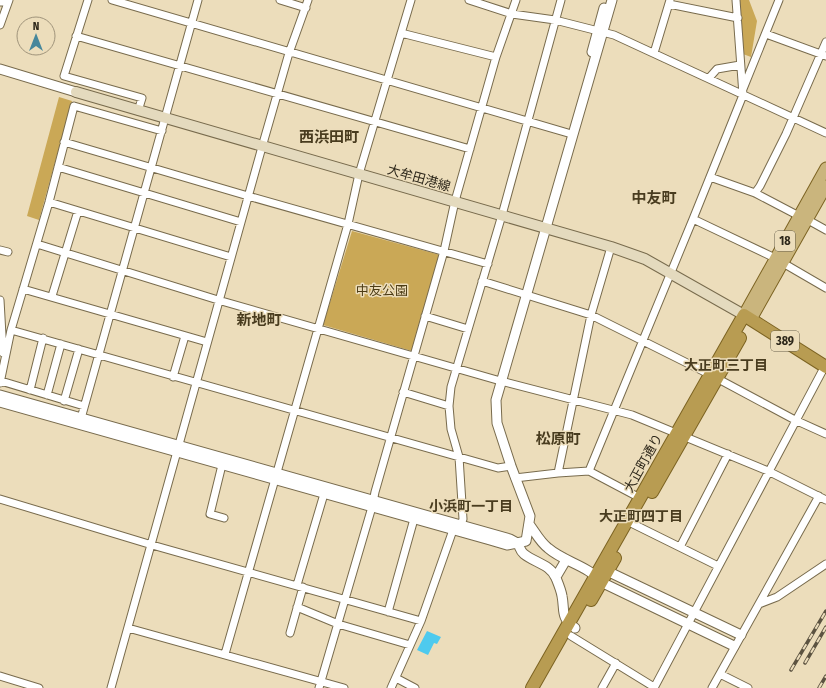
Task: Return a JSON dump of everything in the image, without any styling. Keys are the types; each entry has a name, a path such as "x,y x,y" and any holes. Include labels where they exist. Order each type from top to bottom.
{"highway":[{"name":"389","path":"747,317 825,366"},
{"name":"大正町通り","path":"541,688 571,629 747,317"},
{"name":"大正町通り","path":"630,523 640,498 681,434"},
{"name":"大正町通り","path":"532,688 571,629"}],"main road":[{"name":"大牟田港線","path":"76,92 611,247 645,260 671,273 747,317"},
{"name":"18","path":"804,218 826,168"},
{"name":"18","path":"747,317 804,218 826,186"}],"street":[{"path":"0,2 8,0"},
{"path":"0,25 8,0"},
{"path":"88,0 64,76 142,98 138,111"},
{"path":"112,0 289,53 568,133"},
{"path":"80,421 198,0"},
{"path":"280,0 306,8"},
{"path":"111,688 152,545 218,300 289,53 308,0"},
{"path":"225,654 348,224 359,174 374,121 411,0"},
{"path":"470,0 512,14 555,20 601,32 654,53 743,92 826,133"},
{"path":"320,685 373,504 403,392 444,251 455,201 496,57 516,0"},
{"path":"390,688 396,678 421,621 453,530 461,525 463,519 459,457 451,429 449,406 451,387 502,215 526,121 561,0"},
{"path":"606,0 601,32 499,380 495,412 497,422 509,467 526,520 548,548 566,560 601,576 693,613 741,635"},
{"path":"543,227 568,133 612,0"},
{"path":"736,0 743,92"},
{"path":"589,471 693,219 779,0"},
{"path":"654,53 669,2 738,18"},
{"path":"401,33 496,57"},
{"path":"766,34 824,55"},
{"path":"76,36 470,149"},
{"path":"755,193 760,186 824,55 826,42"},
{"path":"709,78 717,68 740,65"},
{"path":"0,69 76,92"},
{"path":"84,406 0,382 11,330 49,202 74,106 162,131"},
{"path":"64,142 488,264"},
{"path":"58,167 241,222"},
{"path":"710,176 755,193 826,230"},
{"path":"49,202 231,256"},
{"path":"52,296 78,211"},
{"path":"693,219 779,261 826,288"},
{"path":"37,244 123,269 218,300 318,327 499,380 614,410 681,434 768,471 824,497 734,646 712,688"},
{"path":"558,472 591,315 611,247"},
{"path":"0,250 8,252"},
{"path":"482,281 591,315 713,376 794,420 826,434"},
{"path":"23,289 52,296 206,342"},
{"path":"0,300 4,361"},
{"path":"425,316 468,329"},
{"path":"11,330 79,348 173,377 498,468 509,467"},
{"path":"173,377 185,336"},
{"path":"30,390 43,338"},
{"path":"37,409 44,394 61,344"},
{"path":"64,401 79,348"},
{"path":"177,449 222,465 276,477 324,494 461,525 519,543 523,553 548,566 556,577 562,596 562,612 571,629 616,663 654,687 794,420 825,366"},
{"path":"403,392 449,406"},
{"path":"0,395 37,409"},
{"path":"0,402 37,409 80,421 373,504 414,519 507,545 526,541 530,525 530,516 509,467"},
{"path":"680,547 728,454"},
{"path":"222,465 210,514 224,518"},
{"path":"515,478 558,472 589,471 640,498"},
{"path":"290,633 298,607 300,586 324,494"},
{"path":"0,499 152,545 346,598 421,621"},
{"path":"388,612 414,519"},
{"path":"630,523 718,566"},
{"path":"556,577 566,560"},
{"path":"759,604 777,597 826,564"},
{"path":"601,576 687,625 734,646"},
{"path":"298,607 338,624 410,645"},
{"path":"128,628 225,654 320,685 344,688"},
{"path":"602,688 616,663"},
{"path":"720,674 748,688"},
{"path":"0,676 39,688"},
{"path":"396,678 414,688"}],"green space":[{"path":"737,0 749,0 757,21 751,57 743,54"},
{"path":"59,97 72,101 39,220 27,216"},
{"name":"中友公園","path":"352,231 440,255 412,351 323,325"}],"water":[{"path":"427,631 441,637 437,644 434,643 428,655 417,650"}],"railway":[{"path":"791,670 826,611"},
{"path":"805,663 826,627"},
{"path":"819,688 826,676"}],"district":[{"name":"西浜田町","path":"329,137"},
{"name":"中友町","path":"654,198"},
{"name":"新地町","path":"259,320"},
{"name":"大正町三丁目","path":"726,365"},
{"name":"松原町","path":"558,439"},
{"name":"小浜町一丁目","path":"471,506"},
{"name":"大正町四丁目","path":"641,516"}]}
